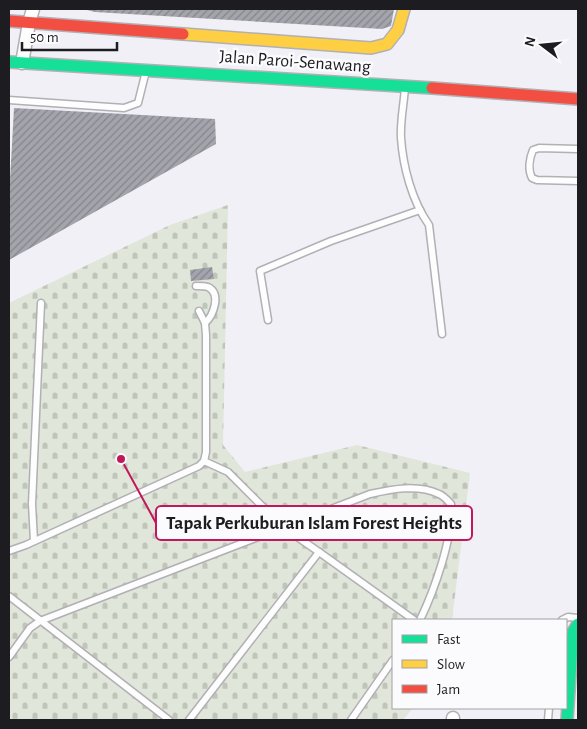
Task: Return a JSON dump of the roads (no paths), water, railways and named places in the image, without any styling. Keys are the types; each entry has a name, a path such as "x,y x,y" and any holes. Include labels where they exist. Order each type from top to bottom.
{"main road":[{"path":"9,21 372,48 387,44 398,30 404,9"},
{"name":"Jalan Paroi-Senawang","path":"9,62 405,86 578,99"},
{"path":"567,720 573,632 578,624"}],"street":[{"path":"22,63 33,9"}],"lane":[{"path":"9,100 124,108 138,103 147,70"},
{"path":"405,86 401,137 409,179 420,210 429,225 442,334"},
{"path":"578,149 539,148 533,150 530,172 532,178 536,180 578,182"},
{"path":"268,320 260,271 331,241 420,210"},
{"path":"196,286 208,287 214,293 216,299 209,319 205,323"},
{"path":"34,541 32,504 41,303"},
{"path":"9,550 34,541 199,466 204,460 206,452 205,323 199,312"},
{"path":"204,460 228,472 283,527 413,619"},
{"path":"9,657 30,628 40,621 370,494 396,488 423,489 441,494 451,504 452,518 442,562 420,619"},
{"path":"189,720 319,552"},
{"path":"9,596 169,720"},
{"path":"564,619 568,617 578,618"},
{"path":"351,720 392,661"}],"place":[{"name":"Tapak Perkuburan Islam Forest Heights","path":"121,459"}]}
